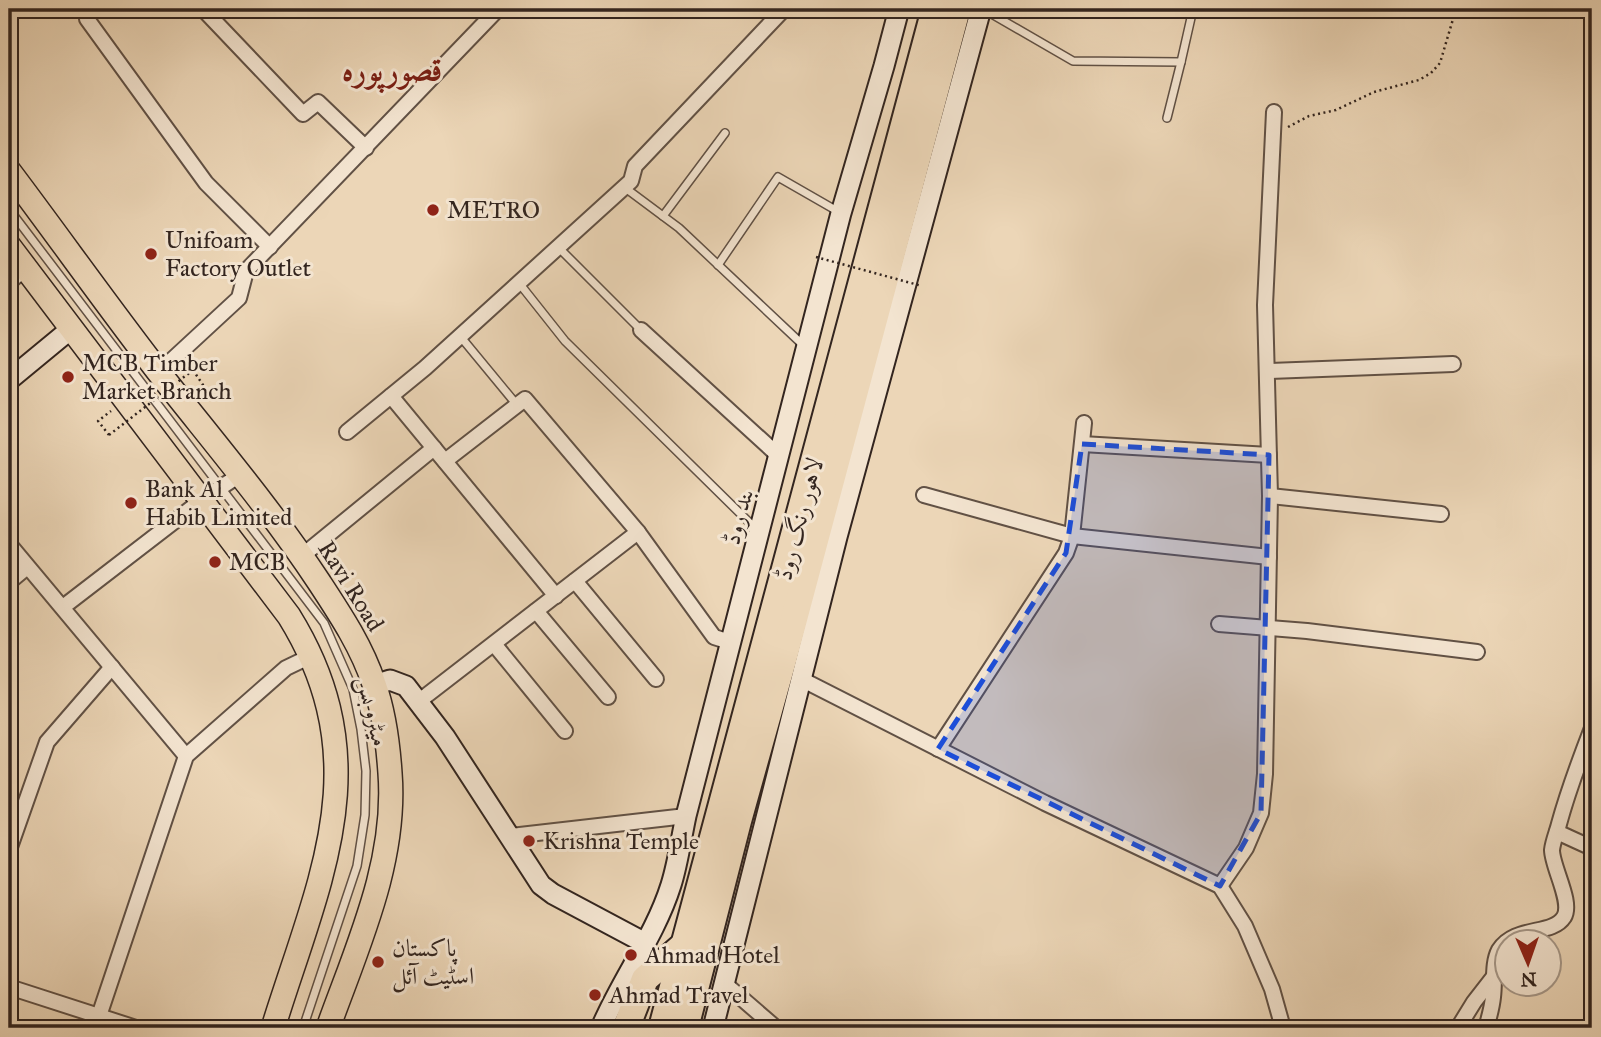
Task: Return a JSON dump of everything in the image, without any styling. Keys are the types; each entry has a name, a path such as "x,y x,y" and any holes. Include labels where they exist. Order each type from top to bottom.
{"highway":[{"name":"لاہور رنگ روڈ","path":"662,1028 934,9"},
{"name":"لاہور رنگ روڈ","path":"685,1028 738,821 957,9"},
{"path":"626,1028 645,979 684,945"}],"main road":[{"name":"بند روڈ","path":"601,1028 612,1002 645,943 671,885 730,642 841,213 899,9"},
{"path":"713,1028 858,459 982,9"},
{"name":"Ravi Road","path":"9,171 159,372 241,474 302,556 346,624 374,685 385,727 390,775 388,825 376,895 328,1028"},
{"path":"9,246 17,275 72,327 212,494 289,616 311,656 326,694 335,742 336,795 330,841 273,1028"},
{"path":"9,380 72,327"},
{"path":"374,685 390,680 405,686 446,737 541,885 645,943"}],"street":[{"path":"203,9 303,114 318,102 366,148"},
{"path":"159,372 239,298 246,271 498,9"},
{"path":"347,432 460,336 631,181 635,166 783,9"},
{"path":"87,19 205,183 270,247"},
{"path":"1220,886 1246,848 1261,813 1265,774 1270,496 1265,305 1273,112"},
{"path":"641,330 780,457"},
{"path":"1267,371 1453,364"},
{"path":"391,396 556,596"},
{"path":"444,461 525,399 638,532 714,637 730,642"},
{"path":"938,749 1060,565 1072,536 1084,423"},
{"path":"1082,444 1269,455"},
{"path":"302,556 434,448"},
{"path":"63,607 241,474"},
{"path":"924,495 1072,536 1269,557"},
{"path":"1270,496 1441,514"},
{"path":"418,702 638,532"},
{"path":"9,544 186,756"},
{"path":"9,582 27,567"},
{"path":"575,581 656,679"},
{"path":"536,611 608,697"},
{"path":"1219,624 1268,627 1477,652"},
{"path":"494,644 565,731"},
{"path":"97,1022 186,756 286,668 311,656"},
{"path":"9,850 47,742 112,667"},
{"path":"801,679 1045,803 1220,886 1245,926 1272,989 1283,1028"},
{"path":"1541,928 1557,924 1564,918 1566,911 1552,846 1565,800 1592,728"},
{"path":"511,836 686,816"},
{"path":"1557,832 1592,848"},
{"path":"1458,1028 1492,979"},
{"path":"724,983 776,1028"},
{"path":"9,987 97,1022 136,1028"},
{"path":"1486,1028 1493,998"}],"lane":[{"path":"982,9 1073,61 1181,62"},
{"path":"1167,118 1193,9"},
{"path":"663,216 725,133"},
{"path":"718,265 778,177 841,213"},
{"path":"624,187 663,216 806,348"},
{"name":"میٹرو بس","path":"9,209 212,494 324,623 353,689 366,771 365,815 357,866 303,1028"},
{"path":"558,247 641,330"},
{"path":"519,283 565,341 759,532"},
{"path":"460,336 517,405"}],"path":[{"path":"1273,134 1310,116 1336,110 1374,92 1419,80 1431,73 1440,63 1456,9"},
{"path":"816,257 922,286"},
{"path":"98,421 110,435 193,370 205,388"}],"highlighted area":[{"path":"1082,444 1269,455 1261,813 1220,886 938,749 1066,553"}],"place":[{"name":"METRO","path":"433,210"},
{"name":"Unifoam Factory Outlet","path":"151,254"},
{"name":"MCB Timber Market Branch","path":"68,377"},
{"name":"Bank Al Habib Limited","path":"131,503"},
{"name":"MCB","path":"215,562"},
{"name":"Krishna Temple","path":"529,841"},
{"name":"Ahmad Hotel","path":"631,955"},
{"name":"پاکستان اسٹیٹ آئل","path":"378,962"},
{"name":"Ahmad Travel","path":"595,995"}],"district":[{"name":"قصورپورہ","path":"392,70"}]}
